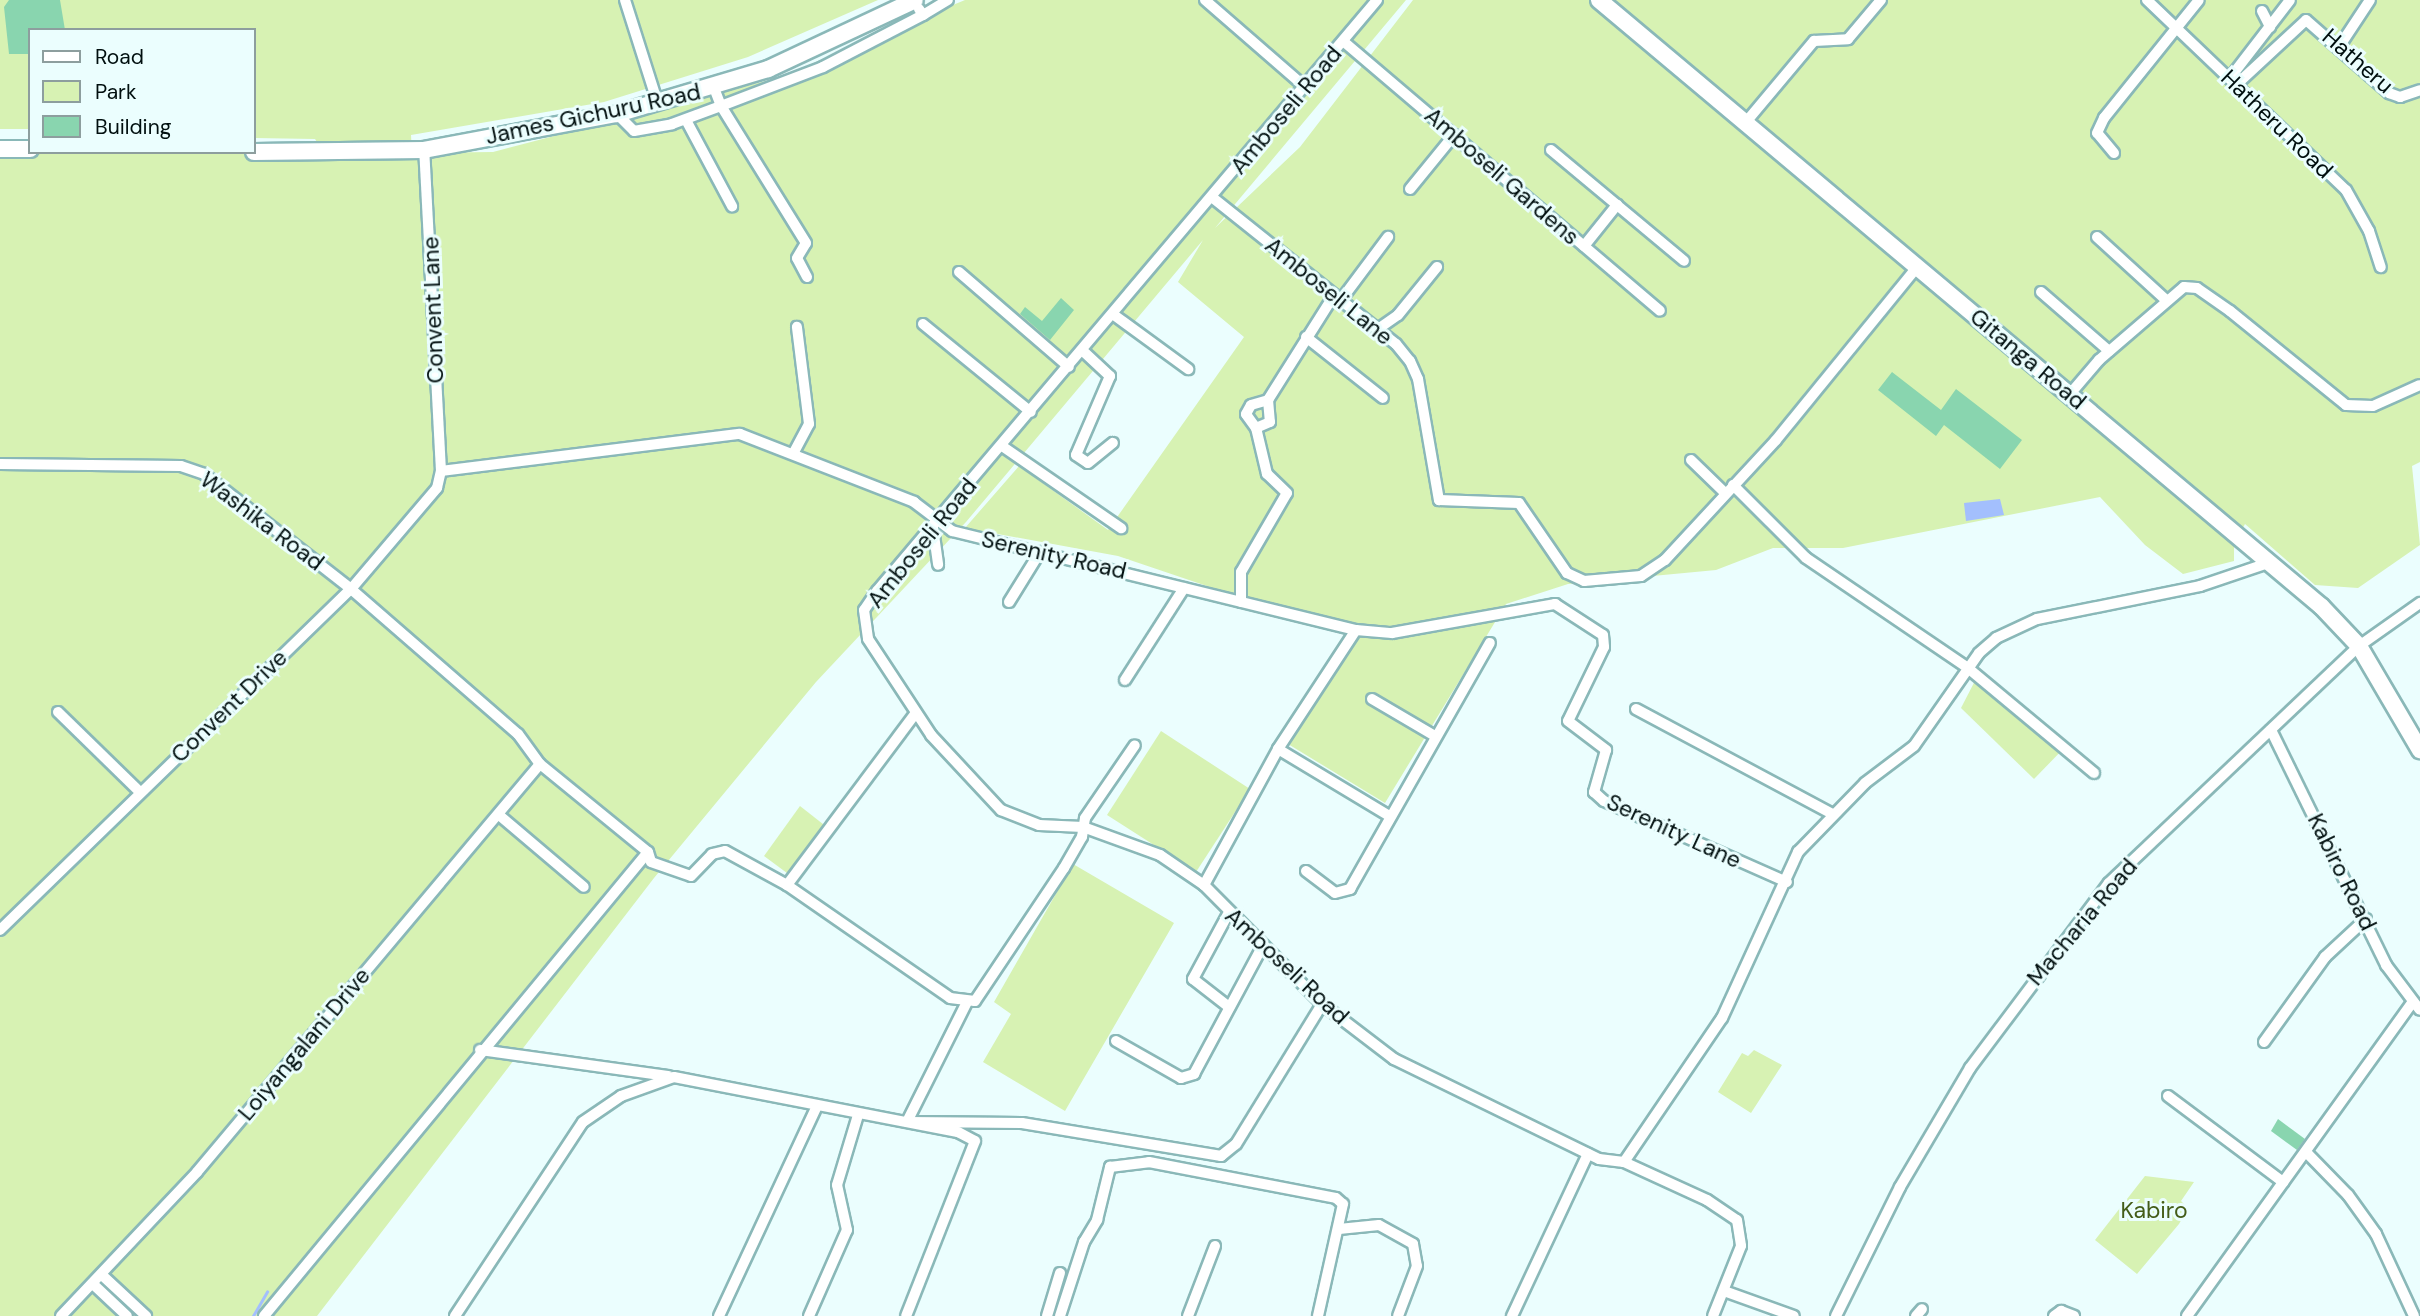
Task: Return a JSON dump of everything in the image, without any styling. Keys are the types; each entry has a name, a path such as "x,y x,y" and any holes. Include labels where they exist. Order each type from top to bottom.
{"main road":[{"name":"Gitanga Road","path":"1599,0 2271,562 2359,646 2420,750"},
{"name":"James Gichuru Road","path":"256,152 424,150 617,114 657,101 714,88 917,5"},
{"path":"0,149 28,149"}],"street":[{"path":"625,0 657,101"},
{"path":"617,114 634,131 686,120 845,56 917,5 948,0"},
{"path":"1205,0 1305,87"},
{"name":"Amboseli Road","path":"1377,0 864,610 879,664 915,714 1001,810 1039,825 1083,827 1160,855 1204,885 1228,914 1322,1004 1394,1059 1437,1084 1588,1154 1624,1162 1707,1200 1737,1220 1741,1245 1713,1316"},
{"path":"1746,122 1814,41 1849,39 1881,0"},
{"name":"Hatheru Road","path":"2147,0 2346,191 2370,231 2381,267"},
{"path":"2115,153 2099,140 2099,127 2199,0"},
{"path":"2339,47 2370,0"},
{"path":"2234,81 2288,3 2306,20"},
{"path":"2262,11 2270,27"},
{"name":"Hatheru","path":"2234,81 2306,20 2389,93 2400,97 2420,90"},
{"path":"839,39 845,56"},
{"name":"Amboseli Gardens","path":"1343,40 1660,311"},
{"path":"714,88 721,106 806,243 797,258 807,277"},
{"path":"686,120 732,206"},
{"path":"1410,189 1454,135"},
{"name":"Convent Lane","path":"424,150 441,471"},
{"path":"1551,150 1684,261"},
{"name":"Amboseli Lane","path":"1213,198 1396,344 1419,379 1439,500 1519,503 1571,576 1584,581 1655,570 1729,489"},
{"path":"1584,246 1617,205"},
{"path":"1241,602 1241,572 1287,492 1267,474 1256,428 1246,414 1268,400 1306,337 1388,237"},
{"path":"2097,237 2165,299"},
{"path":"1378,329 1398,315 1437,267"},
{"path":"1729,489 1917,267"},
{"path":"958,272 1069,367"},
{"path":"2070,394 2109,351 2165,299 2184,287 2197,288 2346,405 2373,406 2420,385"},
{"path":"2041,292 2109,351"},
{"path":"1114,315 1188,369"},
{"path":"923,324 1031,412"},
{"path":"793,454 809,424 797,327"},
{"path":"1306,337 1383,398"},
{"path":"1083,351 1110,376 1076,455 1088,463 1113,443"},
{"path":"1256,428 1270,422 1268,400"},
{"name":"Serenity Road","path":"441,471 732,433 914,502 936,525 952,531 1356,630 1392,633 1516,611"},
{"path":"1002,446 1121,527"},
{"path":"1691,460 1729,489 1806,558 1968,668 2094,773"},
{"name":"Washika Road","path":"0,464 193,469 351,589"},
{"name":"Convent Drive","path":"0,930 351,589 434,493 441,471"},
{"path":"936,525 938,565"},
{"path":"1010,602 1040,552"},
{"path":"1624,1162 1722,1018 1787,882 1798,852 1833,814 1914,746 1968,668 1996,638 2037,619 2200,586 2271,562"},
{"path":"1125,680 1184,588"},
{"path":"351,589 518,733 540,764 648,852 651,862 691,876 712,854 725,851 788,885 906,970 967,1002"},
{"name":"Macharia Road","path":"1836,1316 1900,1187 2010,1009 2109,883 2359,646 2420,603"},
{"name":"Serenity Lane","path":"1516,611 1555,604 1603,635 1604,647 1568,721 1606,750 1594,792 1787,882"},
{"path":"1204,885 1278,749 1356,630"},
{"path":"1306,871 1335,893 1346,892 1388,815 1490,643"},
{"path":"1371,699 1435,736"},
{"path":"1636,709 1833,814"},
{"path":"58,712 140,792"},
{"path":"788,885 915,714"},
{"name":"Kabiro Road","path":"2271,730 2366,919 2386,965 2416,1006"},
{"path":"907,1122 967,1002 984,993 1064,868 1083,827 1135,745"},
{"path":"1278,749 1388,815"},
{"name":"Loiyangalani Drive","path":"61,1316 103,1276 540,764"},
{"path":"499,815 584,887"},
{"path":"264,1316 480,1050 585,934 648,852"},
{"path":"1228,914 1194,979 1229,1007"},
{"path":"2264,1042 2325,957 2366,919"},
{"path":"1116,1041 1188,1077 1262,947"},
{"path":"907,1122 1022,1123 1221,1156 1236,1144 1322,1004"},
{"path":"2187,1316 2283,1182 2416,1006"},
{"path":"480,1050 674,1077 816,1108 907,1122 975,1141 906,1316"},
{"path":"455,1316 583,1122 621,1096 674,1077"},
{"path":"2168,1096 2283,1182"},
{"path":"719,1316 816,1108"},
{"path":"809,1316 847,1230 837,1185 858,1115"},
{"path":"2306,1152 2348,1195 2376,1234 2414,1316"},
{"path":"1512,1316 1588,1154"},
{"path":"1060,1316 1097,1220 1110,1167 1149,1162 1336,1198 1344,1210 1318,1316"},
{"path":"1339,1229 1379,1225 1413,1244 1417,1266 1398,1316"},
{"path":"1188,1316 1215,1246"},
{"path":"1047,1316 1060,1273"},
{"path":"103,1276 146,1316"},
{"path":"94,1285 127,1316"},
{"path":"1724,1291 1794,1316"},
{"path":"2054,1316 2061,1311 2074,1316"}],"green space":[{"path":"0,0 878,0 748,57 604,102 411,135 412,153 493,152 780,77 965,0 1406,0 1215,228 1300,147 1413,0 2420,0 2420,462 2412,466 2420,545 2358,588 2315,585 2245,524 2234,544 2234,561 2183,574 2145,545 2100,497 1843,548 1773,548 1716,570 1568,584 1506,604 1385,803 1288,744 1346,633 1118,556 965,528 1019,466 1108,530 1244,337 1178,282 1203,240 966,522 816,682 654,878 317,1316 0,1316 0,147 28,152 28,154 324,153 315,139 256,138 256,28 28,28 28,129 0,129"},
{"path":"1978,675 2068,744 2034,779 1961,708"},
{"path":"1161,731 1250,789 1196,872 1107,815"},
{"path":"800,806 828,828 791,876 764,856"},
{"path":"1073,864 1174,923 1065,1111 983,1062 1011,1014 994,1002"},
{"path":"1754,1050 1782,1065 1751,1113 1718,1092 1742,1053 1748,1056"},
{"name":"Kabiro","path":"2145,1176 2194,1182 2181,1201 2188,1208 2179,1224 2137,1274 2095,1240"}],"water":[{"path":"2000,499 2004,515 1966,521 1964,503"}],"building":[{"path":"9,0 60,0 65,28 28,28 28,54 9,54 4,7"},
{"path":"1061,298 1074,310 1050,340 1020,314 1025,307 1042,321"},
{"path":"1892,372 1941,410 1956,389 2022,440 2000,469 1944,425 1936,436 1878,390"},
{"path":"2278,1119 2305,1139 2297,1150 2271,1131"}],"waterway":[{"path":"253,1316 267,1292"}]}
